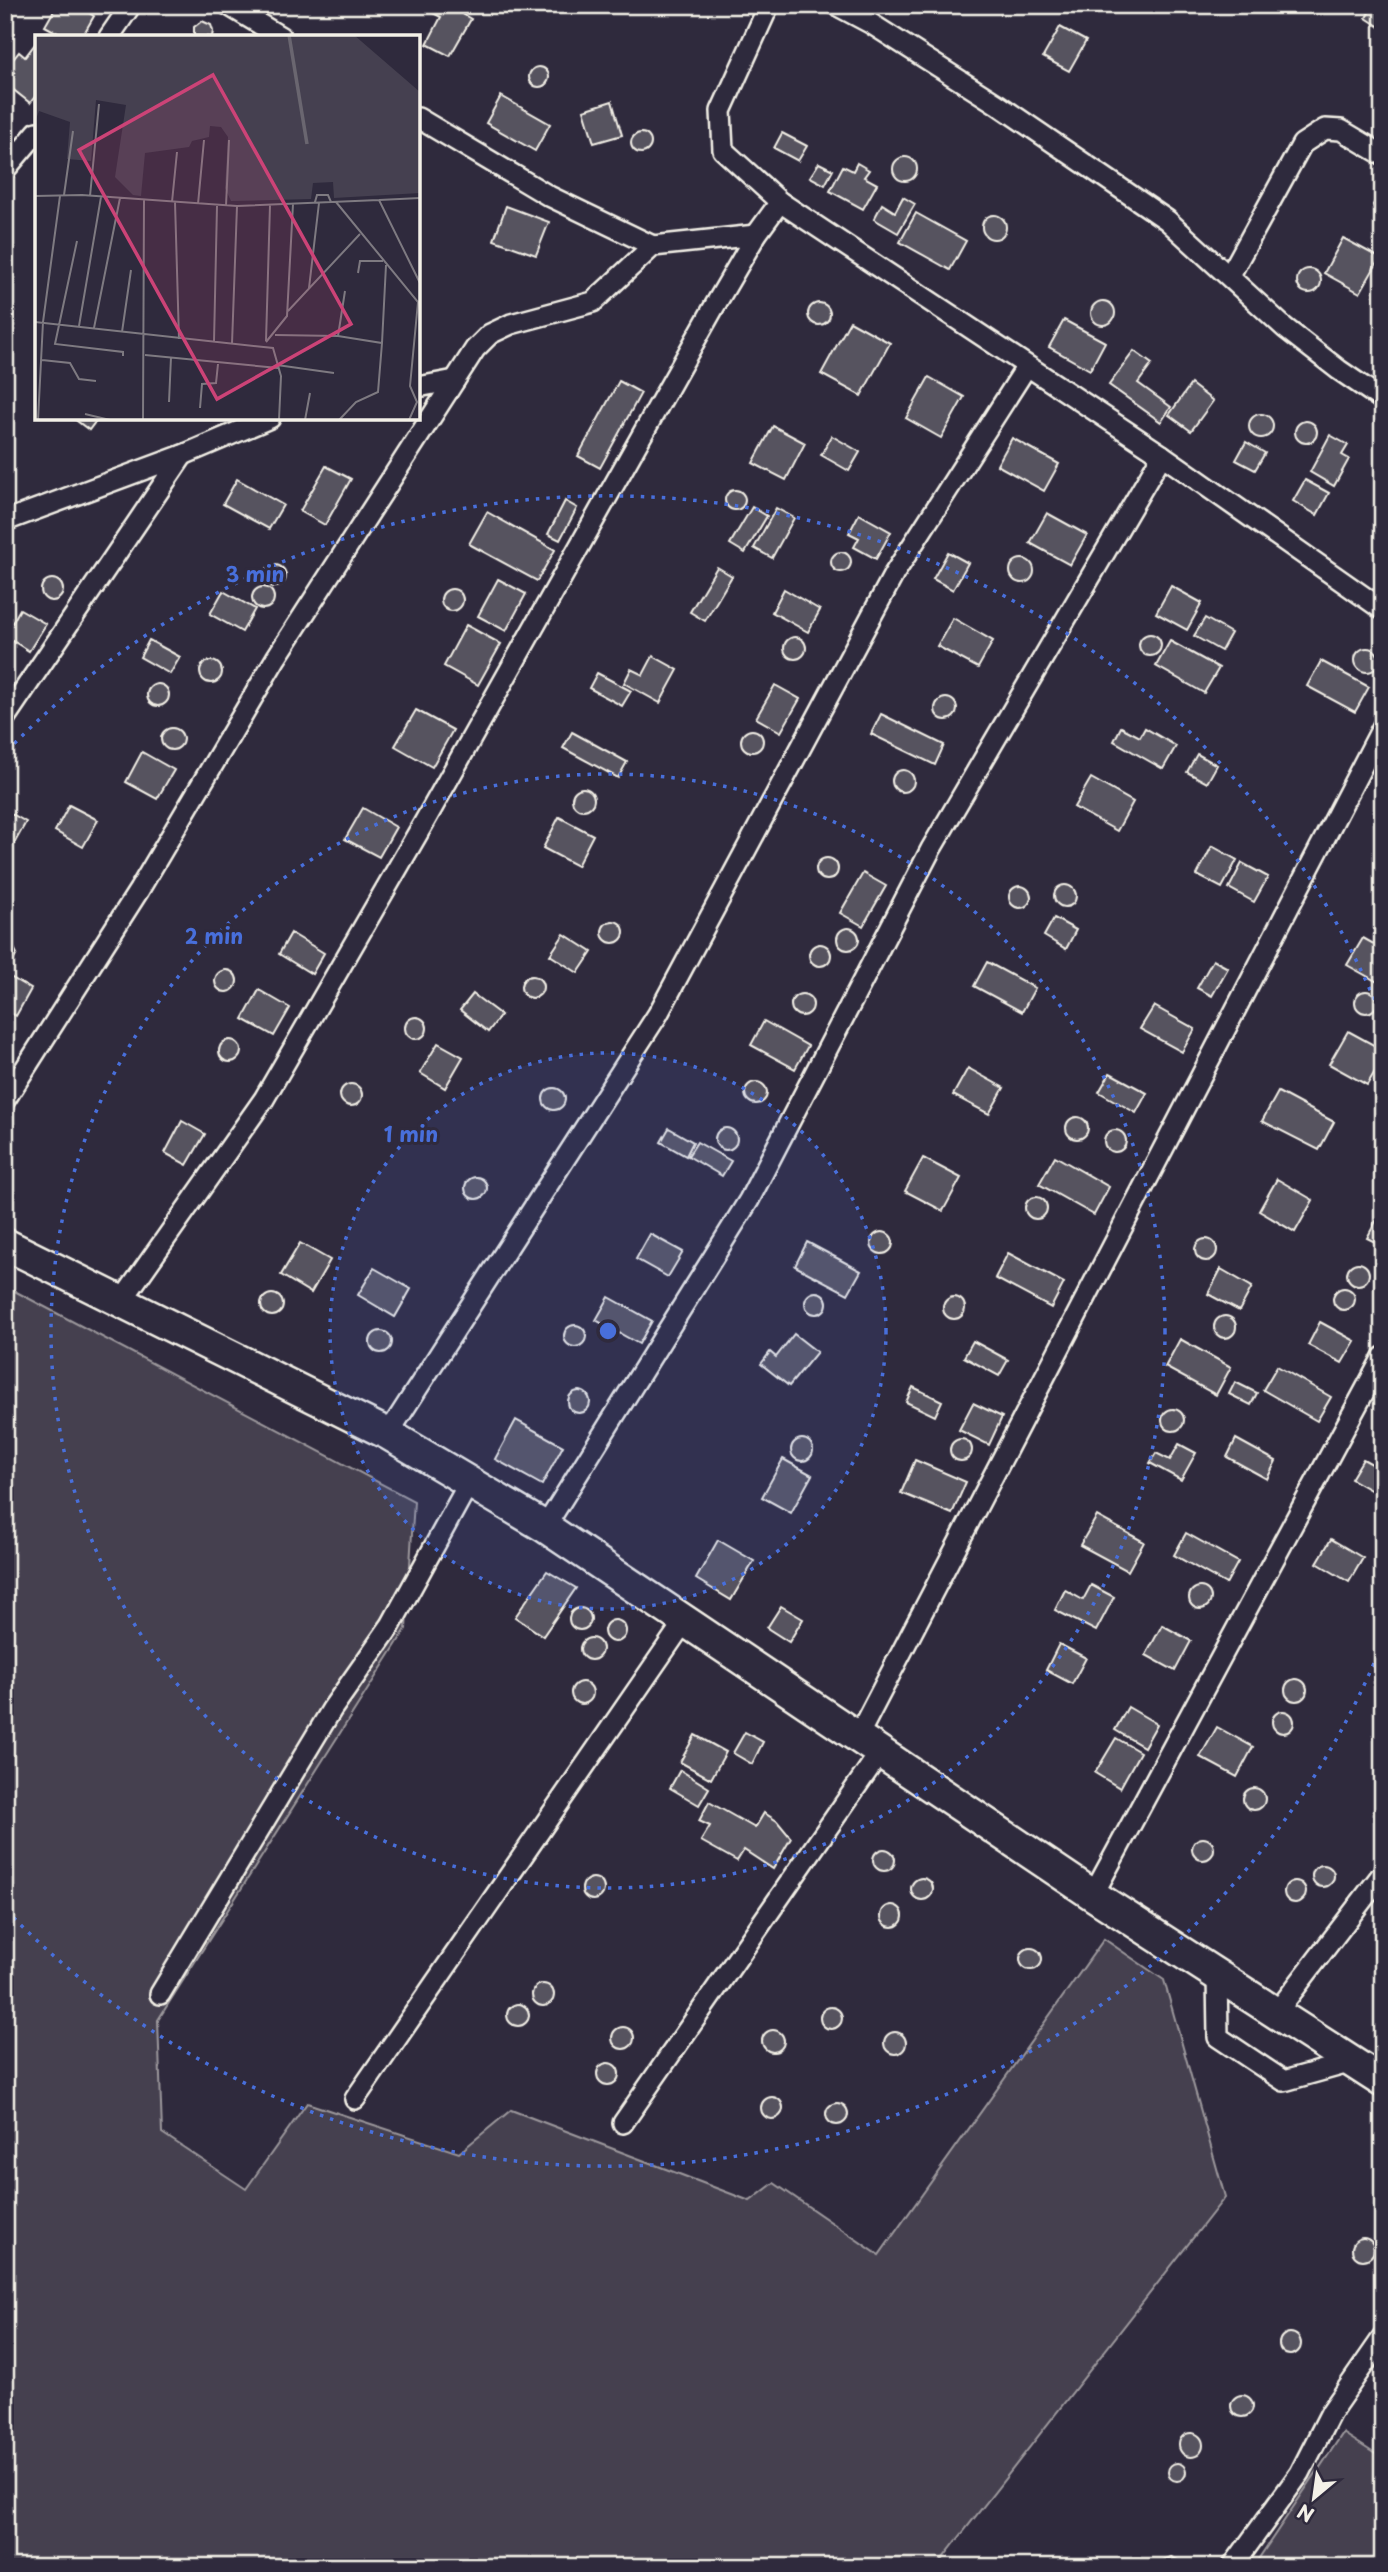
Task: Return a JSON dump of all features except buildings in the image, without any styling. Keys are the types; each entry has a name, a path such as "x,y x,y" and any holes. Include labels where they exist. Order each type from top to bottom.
{"main road":[{"path":"5,1244 388,1434 470,1481 545,1527 1093,1895 1383,2082"}],"street":[{"path":"110,35 131,5"},
{"path":"229,5 278,35"},
{"path":"769,5 721,111 723,150 780,202 1162,455 1383,610"},
{"path":"836,5 870,23 997,104 1167,220 1285,328 1383,400"},
{"path":"420,119 549,196 653,246 756,235"},
{"path":"1230,275 1302,144 1325,129 1341,130 1383,155"},
{"path":"5,170 35,134"},
{"path":"121,1302 271,1087 422,826 756,235 780,202"},
{"path":"5,1100 139,890 276,658 475,349 489,334 511,324 593,302 653,246"},
{"path":"388,1434 658,1014 894,574 1027,366"},
{"path":"420,387 455,380"},
{"path":"5,521 265,420"},
{"path":"5,718 183,454"},
{"path":"545,1527 749,1200 931,849 1162,455"},
{"path":"623,2123 869,1744 1383,726"},
{"path":"1093,1895 1383,1357"},
{"path":"160,1994 332,1709 391,1625 470,1481"},
{"path":"355,2099 684,1622"},
{"path":"1276,2013 1383,1873"},
{"path":"1217,1974 1218,2037 1284,2081 1352,2062"},
{"path":"1232,2567 1300,2473 1331,2412 1383,2337"}],"shaded area":[{"path":"5,1286 414,1501 406,1629 158,2020 162,2133 246,2189 307,2103 459,2153 511,2110 750,2201 774,2183 879,2255 1104,1939 1164,1980 1225,2197 936,2567 5,2567"},
{"path":"1343,2433 1383,2459 1383,2567 1253,2567"}]}
